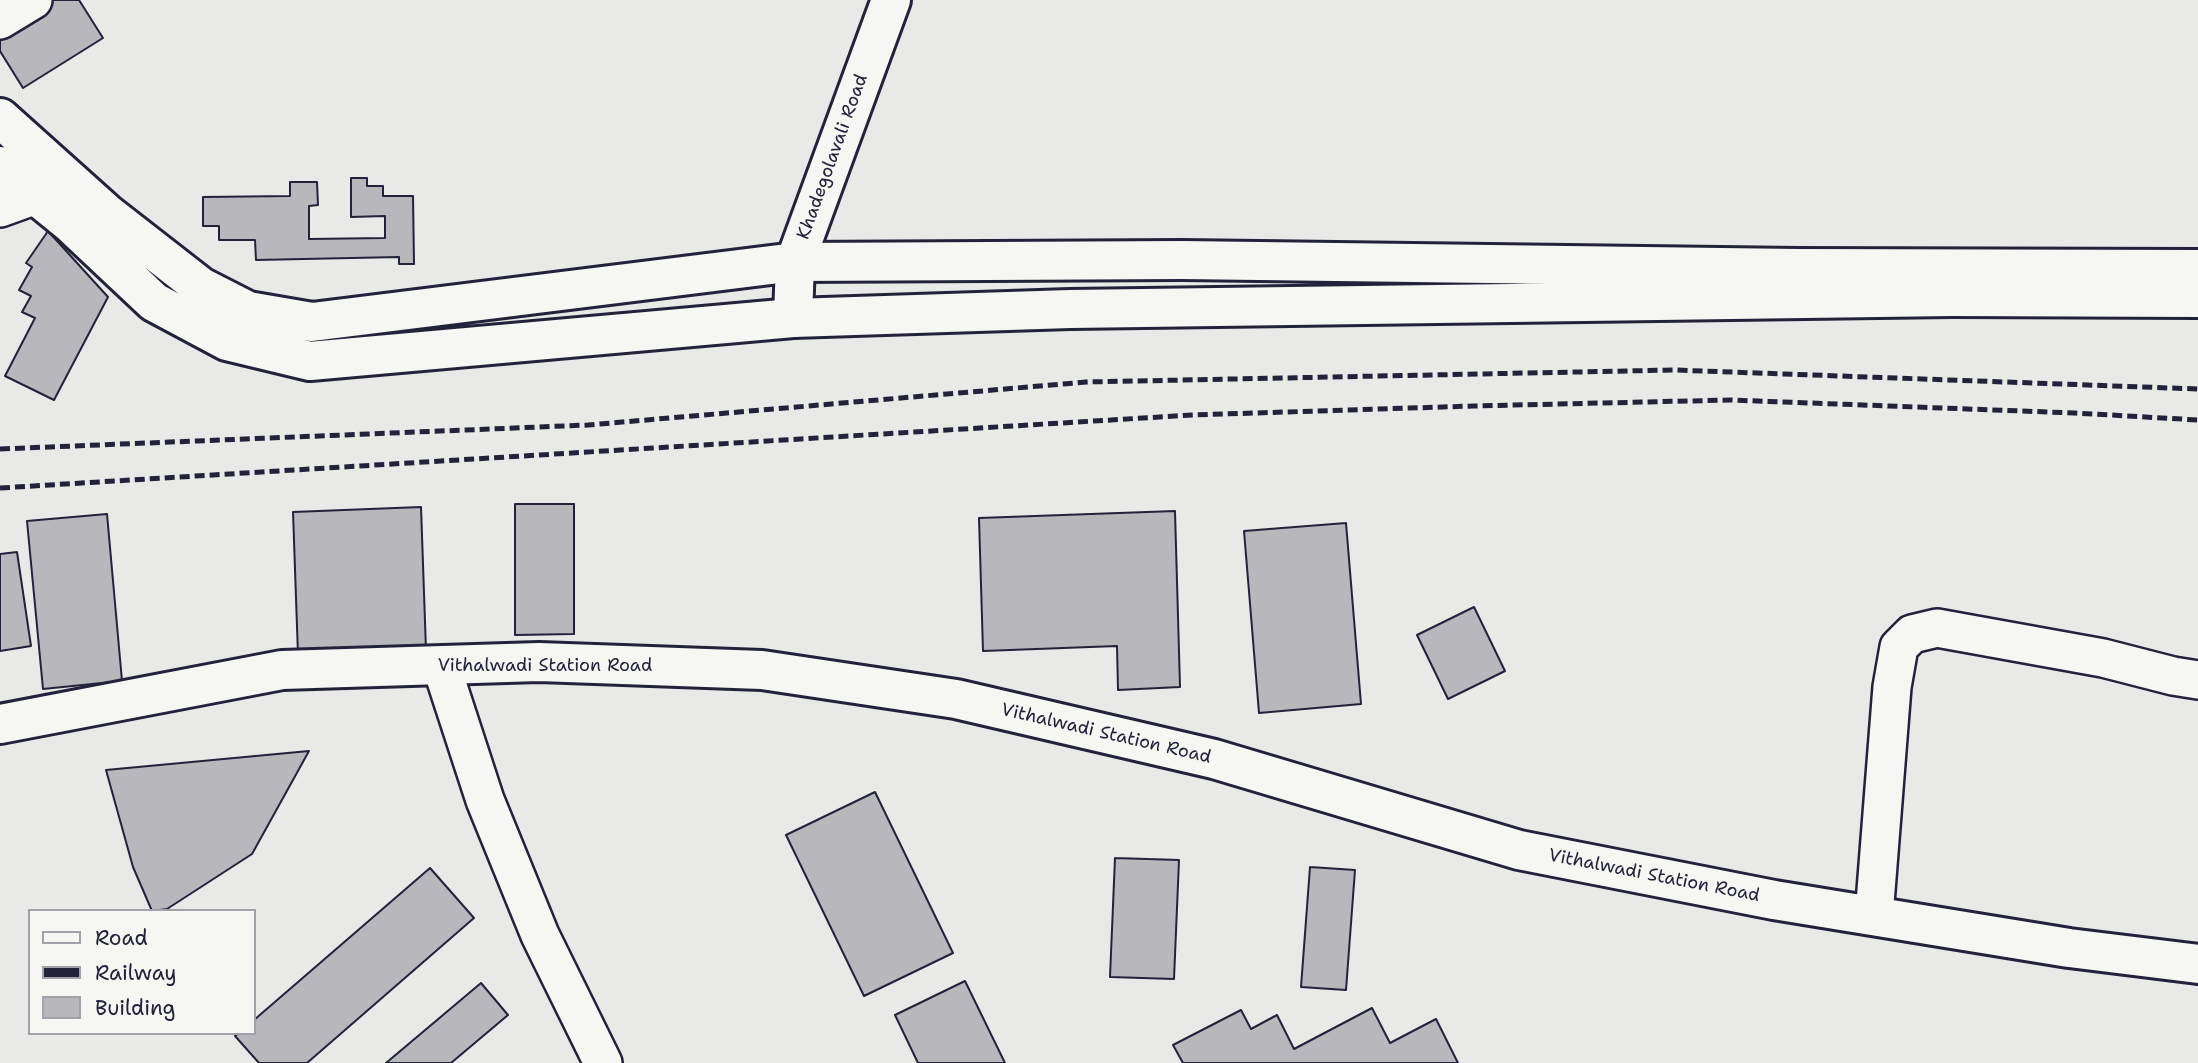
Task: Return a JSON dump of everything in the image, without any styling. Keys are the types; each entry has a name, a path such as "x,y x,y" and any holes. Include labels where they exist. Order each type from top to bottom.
{"main road":[{"name":"Khadegolavali Road","path":"793,318 795,262 891,0"},
{"path":"0,118 49,185 70,223 154,302 227,341 310,361 793,318 1070,309 1425,304 1797,283"},
{"path":"0,166 49,185 106,214 201,287 248,311 312,322 795,262 1182,260 1423,263 1797,283 1960,283 2198,269"},
{"path":"1423,263 1425,304"},
{"path":"1960,283 2198,298"},
{"name":"Vithalwadi Station Road","path":"0,724 282,670 539,662 762,670 956,699 1214,759 1519,850 1774,900 2069,947 2198,964"}],"street":[{"path":"0,20 33,0"},
{"path":"0,208 49,185"},
{"path":"1874,916 1892,687 1899,647 1912,634 1937,628 2103,658 2198,680"},
{"path":"441,665 485,800 540,935 603,1063"}],"building":[{"path":"42,0 79,0 103,38 23,88 0,51 0,26"},
{"path":"351,178 367,178 367,186 383,186 383,196 413,196 414,264 399,264 399,257 256,260 255,240 219,240 219,226 203,226 203,197 290,196 290,182 317,182 318,205 309,206 309,239 385,238 385,216 351,217"},
{"path":"48,231 108,297 54,400 5,376 35,318 22,312 31,296 19,290 32,267 26,263"},
{"path":"515,504 574,504 574,634 515,635"},
{"path":"421,507 426,650 298,655 293,512"},
{"path":"1175,511 1180,687 1118,690 1117,646 983,651 979,518"},
{"path":"107,514 122,681 43,689 27,521"},
{"path":"1346,523 1361,704 1259,713 1244,531"},
{"path":"17,552 31,646 0,651 0,554"},
{"path":"1474,607 1505,671 1448,699 1417,635"},
{"path":"309,751 252,854 167,909 151,909 133,867 106,770"},
{"path":"875,792 953,953 864,996 786,835"},
{"path":"1115,858 1179,860 1174,979 1110,977"},
{"path":"1310,867 1355,870 1346,990 1301,987"},
{"path":"430,868 474,918 307,1063 259,1063 235,1036 256,1035 256,1018"},
{"path":"965,981 1005,1063 918,1063 895,1015"},
{"path":"481,983 508,1015 451,1063 386,1063"},
{"path":"1372,1008 1390,1043 1436,1019 1458,1063 1183,1063 1173,1045 1241,1010 1251,1029 1277,1015 1294,1049"}],"railway":[{"path":"0,449 588,425 1086,382 1675,370 2198,389"},
{"path":"0,488 1192,415 1474,406 1730,400 2198,420"}]}
